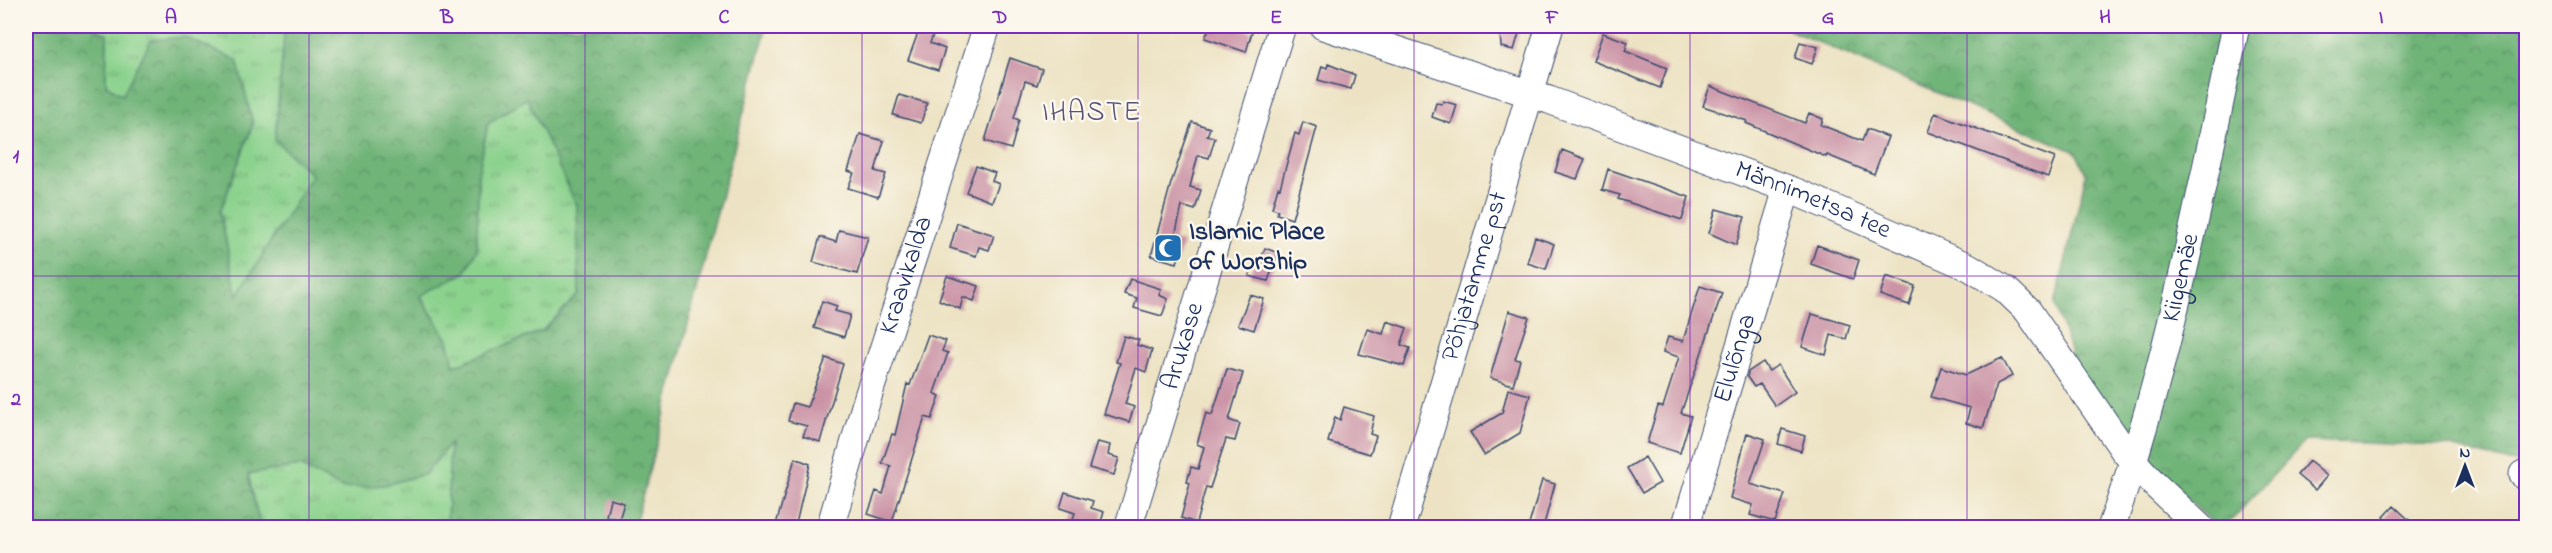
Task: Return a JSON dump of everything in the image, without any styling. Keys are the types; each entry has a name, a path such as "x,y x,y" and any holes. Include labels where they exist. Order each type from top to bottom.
{"street":[{"name":"Kraavikalda","path":"830,528 865,406 987,26"},
{"name":"Arukase","path":"1128,528 1282,26"},
{"name":"Männimetsa tee","path":"1323,26 1530,94 1787,189 1969,267 2005,289 2028,311 2134,462 2201,528"},
{"name":"Põhjatamme pst","path":"1401,528 1550,26"},
{"name":"Kiigemäe","path":"2111,528 2134,462 2174,314 2236,26"},
{"name":"Elulõnga","path":"1685,528 1787,189"}],"green space":[{"path":"26,26 90,26 107,34 106,85 122,95 151,40 184,37 237,60 253,124 220,212 237,296 312,175 275,140 285,26 767,26 634,527 447,527 450,444 425,474 385,485 342,488 301,466 248,474 260,527 26,527","holes":["527,98 577,206 579,294 542,331 454,366 448,340 420,296 465,273 477,249 478,174 488,123"]},
{"path":"90,26 285,26 275,140 313,175 237,297 220,212 253,124 122,95 106,85 107,34"},
{"path":"1780,26 2526,26 2526,470 2519,464 2447,446 2305,441 2225,527 2218,527 2130,447 2075,367 2055,304 2086,174 2076,152"},
{"path":"527,98 577,206 579,295 542,331 454,366 448,340 420,295 465,273 477,249 478,174 488,122"},
{"path":"450,443 447,527 260,527 248,474 301,466 342,488"}],"building":[{"path":"1210,26 1232,26 1252,32 1246,52 1205,38"},
{"path":"919,30 933,35 930,43 945,49 938,70 908,60"},
{"path":"1520,30 1514,50 1501,47 1500,31"},
{"path":"1603,33 1628,42 1625,51 1667,68 1660,88 1593,61"},
{"path":"1800,42 1818,47 1812,64 1795,58"},
{"path":"1010,58 1042,69 1037,85 1025,81 1014,118 1019,120 1011,149 985,141"},
{"path":"1328,64 1355,75 1351,89 1318,80 1322,66 1327,68"},
{"path":"1710,86 1805,123 1809,113 1823,119 1821,125 1862,141 1867,129 1888,137 1874,174 1827,155 1826,157 1746,123 1747,121 1703,106"},
{"path":"899,95 927,103 921,123 893,115"},
{"path":"1443,101 1457,105 1451,124 1432,117 1436,103 1442,104"},
{"path":"1935,113 2055,158 2048,177 1928,132"},
{"path":"1192,122 1210,128 1207,136 1215,138 1209,158 1198,155 1190,187 1201,190 1195,210 1182,206 1174,240 1183,243 1177,263 1151,256 1171,183"},
{"path":"1303,122 1317,127 1292,219 1277,214 1278,210 1272,208 1295,133 1299,135"},
{"path":"860,134 884,141 875,171 886,174 878,197 848,188 854,173 848,171"},
{"path":"1562,150 1585,159 1577,179 1555,172"},
{"path":"976,166 995,173 992,181 999,184 992,202 966,192"},
{"path":"1608,169 1689,197 1682,220 1618,199 1620,195 1602,190"},
{"path":"1716,209 1745,217 1736,245 1709,233"},
{"path":"957,223 994,235 989,250 979,247 976,256 950,248"},
{"path":"839,230 868,237 857,274 813,262 820,237 836,242"},
{"path":"1535,237 1554,244 1546,269 1527,263"},
{"path":"1817,245 1859,260 1853,279 1811,264"},
{"path":"1265,248 1278,253 1268,281 1249,276 1255,259 1260,261"},
{"path":"947,276 979,286 974,301 963,297 960,309 939,300"},
{"path":"1886,276 1915,286 1909,305 1880,295"},
{"path":"1130,279 1161,289 1159,295 1168,299 1162,316 1134,308 1137,298 1124,294"},
{"path":"1700,286 1722,293 1681,413 1691,416 1680,453 1647,443 1658,406 1663,407 1679,357 1663,352 1668,337 1683,341"},
{"path":"1250,295 1264,299 1254,330 1238,325"},
{"path":"822,301 837,306 835,311 850,315 844,337 814,328"},
{"path":"1509,311 1529,317 1515,359 1520,360 1513,385 1490,378"},
{"path":"1812,314 1850,325 1846,339 1831,335 1826,355 1802,347"},
{"path":"1387,321 1407,328 1401,345 1410,348 1404,366 1359,354 1367,329 1383,334"},
{"path":"928,335 946,341 942,351 948,353 934,393 940,396 932,419 925,417 892,522 868,514 876,491 883,494 891,466 882,463 892,434 895,435 907,384 910,385"},
{"path":"1124,336 1139,340 1137,345 1152,350 1146,372 1136,368 1125,404 1134,407 1129,422 1104,414 1120,363 1116,362"},
{"path":"826,358 843,364 820,442 803,436 807,426 788,421 793,403 807,407"},
{"path":"2002,358 2012,376 1997,384 1983,428 1966,423 1970,408 1931,397 1941,367 1966,375"},
{"path":"1763,362 1769,371 1778,365 1795,392 1775,406 1760,384 1754,387 1747,377 1748,372"},
{"path":"1227,369 1243,373 1229,420 1240,424 1235,441 1226,439 1210,488 1206,487 1196,523 1181,518 1190,483 1187,482 1191,467 1198,469 1204,447 1197,444 1206,413 1212,415"},
{"path":"1508,389 1530,395 1520,433 1484,455 1470,432 1502,413"},
{"path":"1344,407 1374,416 1370,434 1376,436 1370,454 1328,442 1335,417 1340,420"},
{"path":"1782,429 1805,436 1801,451 1778,444"},
{"path":"1747,433 1765,439 1750,484 1785,494 1775,522 1750,515 1753,505 1730,498"},
{"path":"1097,442 1110,445 1108,455 1119,458 1114,475 1089,468"},
{"path":"1645,457 1660,483 1642,493 1627,468"},
{"path":"795,458 810,464 795,528 775,528"},
{"path":"2309,461 2327,476 2315,490 2297,475"},
{"path":"1542,480 1555,484 1543,528 1528,528"},
{"path":"1065,492 1093,501 1091,508 1104,512 1099,528 1072,522 1075,513 1060,508"},
{"path":"610,499 624,503 619,520 606,516"},
{"path":"2394,506 2418,528 2396,528 2384,517"}],"place":[{"name":"Islamic Place of Worship","path":"1168,248"}],"district":[{"name":"IHASTE","path":"1092,113"}]}
